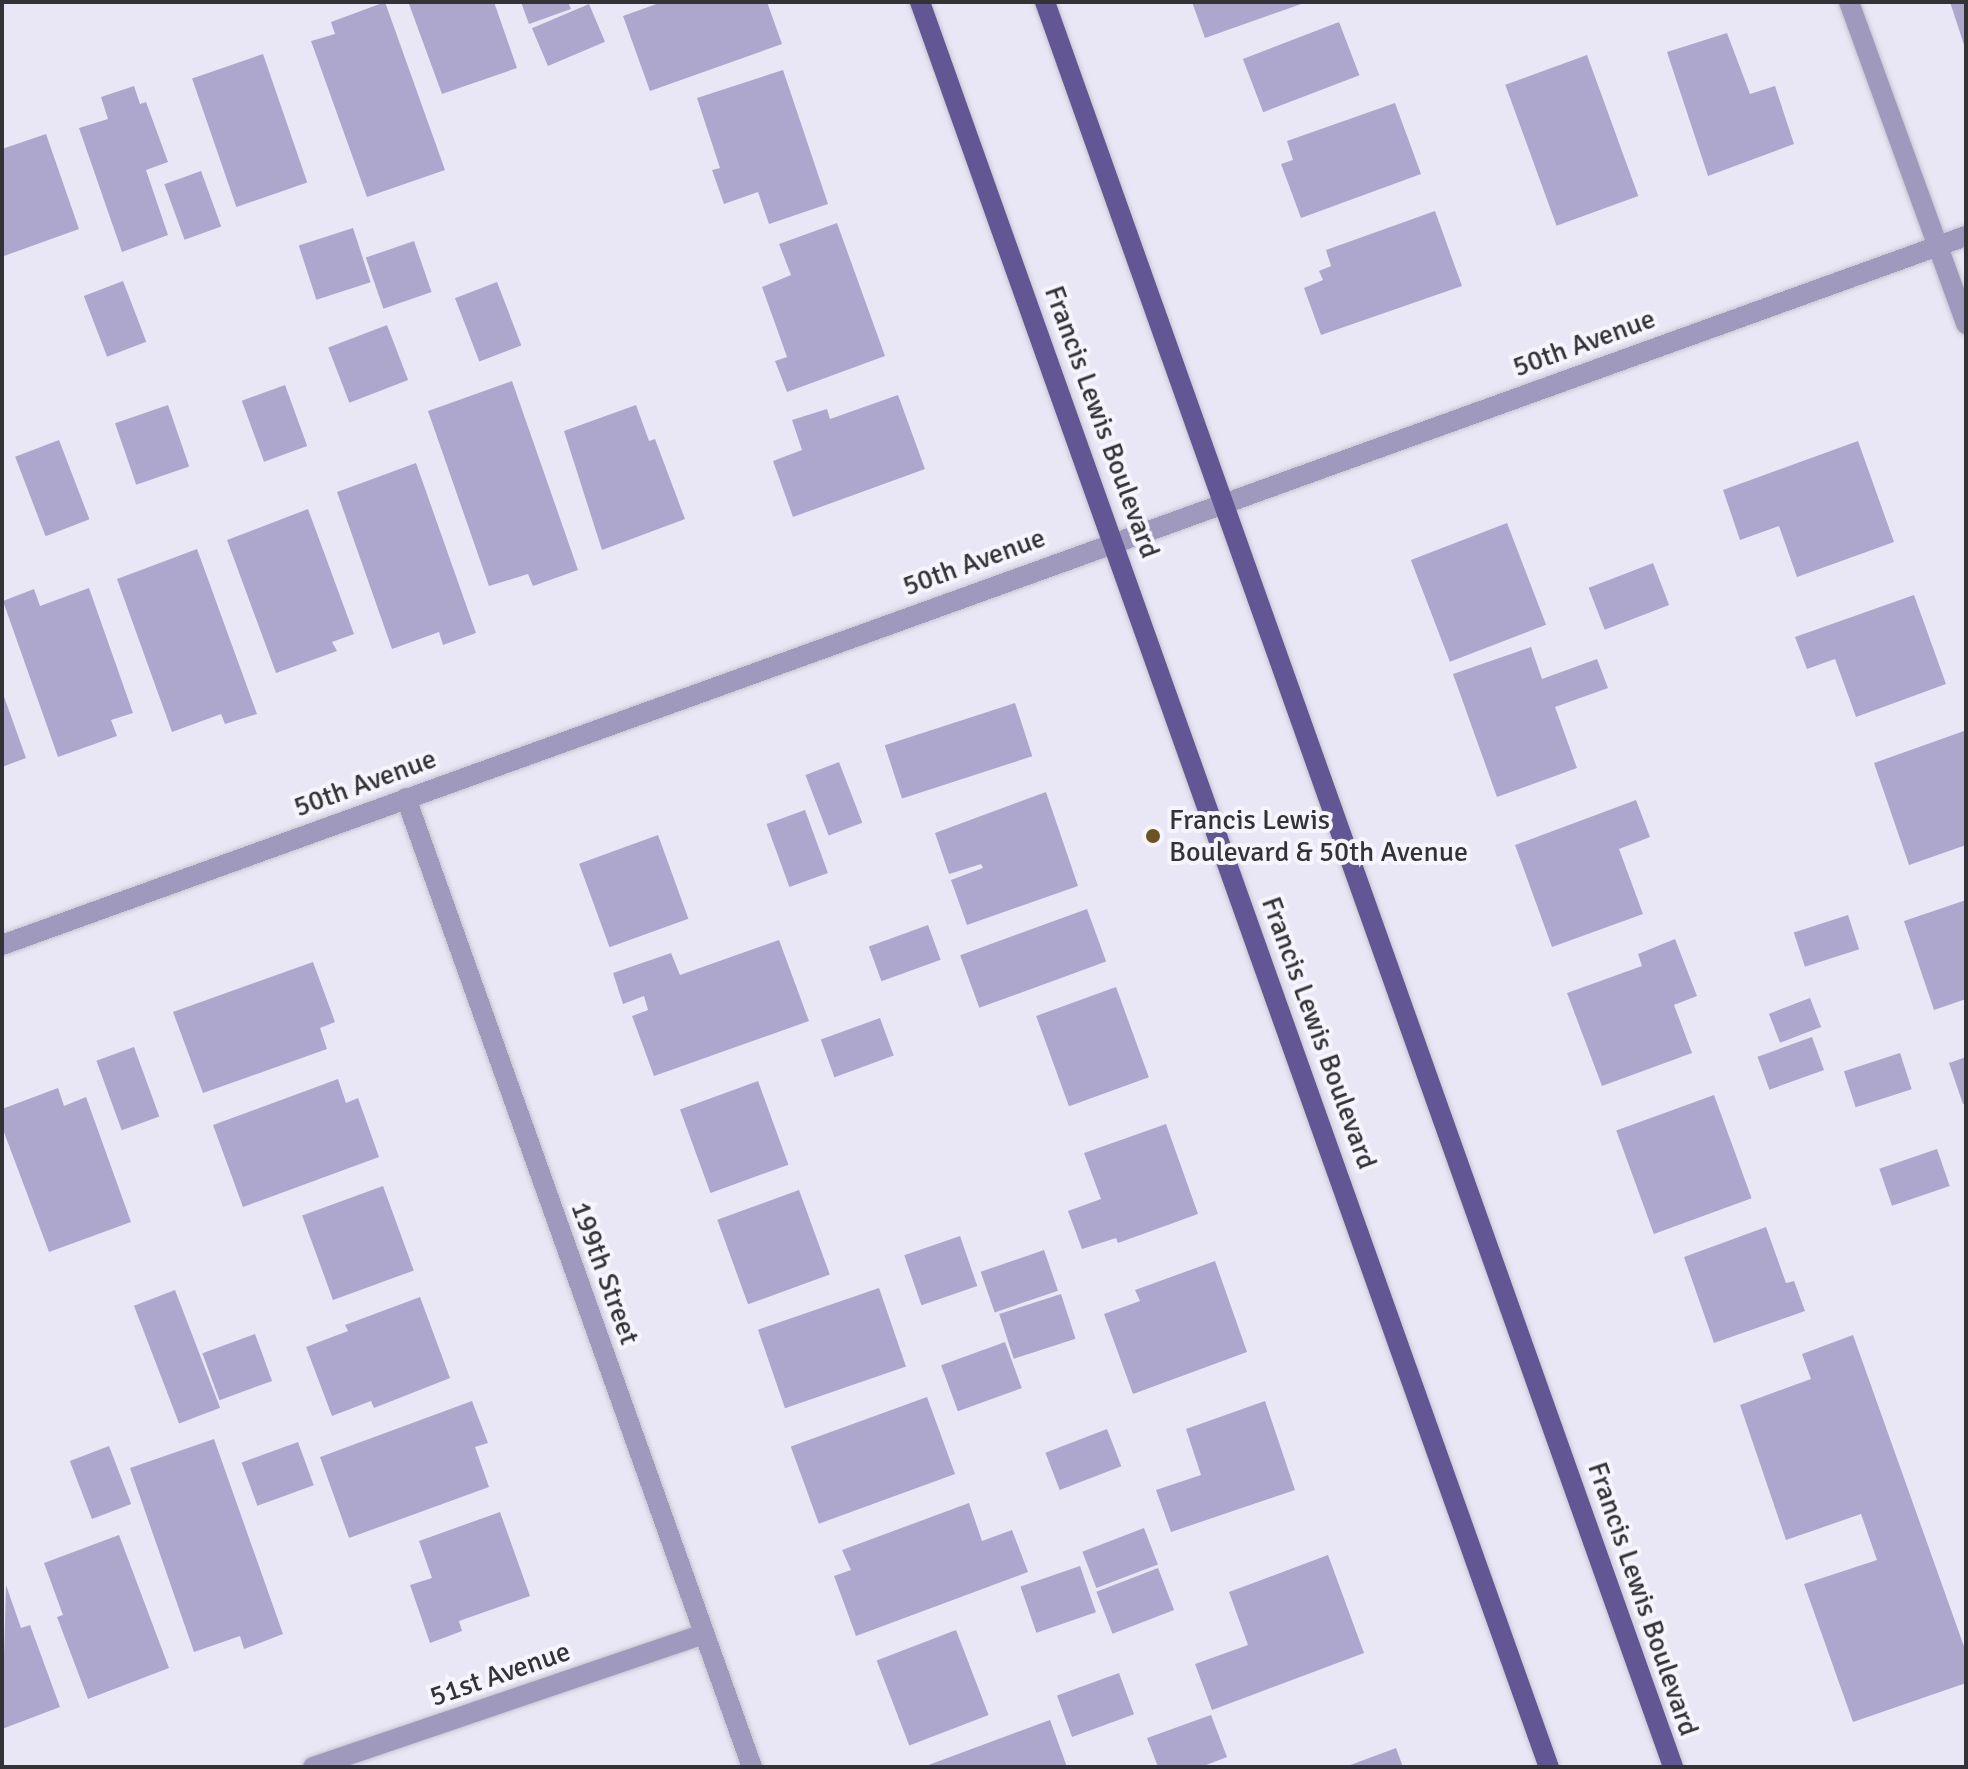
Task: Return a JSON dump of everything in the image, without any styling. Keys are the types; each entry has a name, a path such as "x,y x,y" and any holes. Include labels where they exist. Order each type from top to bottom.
{"main road":[{"name":"Francis Lewis Boulevard","path":"920,2 1115,541 1549,1767"},
{"name":"Francis Lewis Boulevard","path":"1045,2 1673,1767"}],"street":[{"path":"1849,2 1966,324"},
{"name":"50th Avenue","path":"2,945 1222,501 1966,236"},
{"name":"199th Street","path":"406,798 752,1767"},
{"name":"51st Avenue","path":"313,1767 704,1634"}],"building":[{"path":"385,2 445,170 367,197 311,41 335,34 331,22"},
{"path":"494,2 517,68 442,94 409,4"},
{"path":"521,2 568,2 571,9 529,24"},
{"path":"662,2 767,2 782,44 650,91 623,16"},
{"path":"1192,2 1307,2 1205,38"},
{"path":"1950,2 1966,2 1966,48 1965,48"},
{"path":"589,4 605,42 548,66 532,28"},
{"path":"1339,22 1359,75 1263,112 1243,59"},
{"path":"1727,33 1750,94 1775,86 1794,144 1708,176 1667,52"},
{"path":"263,54 307,183 236,207 192,78"},
{"path":"1587,55 1638,196 1557,226 1505,85"},
{"path":"783,70 828,204 769,224 758,192 724,204 712,170 720,168 697,98"},
{"path":"134,86 140,104 146,102 168,162 146,170 168,235 122,252 79,128 108,119 101,97"},
{"path":"1395,103 1421,174 1301,218 1281,164 1293,160 1287,141"},
{"path":"46,134 79,229 4,256 2,149"},
{"path":"201,171 221,226 185,240 164,184"},
{"path":"1435,211 1462,286 1321,335 1304,288 1323,280 1319,271 1331,266 1326,250"},
{"path":"837,223 885,356 787,392 775,361 787,357 762,287 791,275 779,244"},
{"path":"353,228 371,282 316,300 299,246"},
{"path":"414,241 432,292 383,309 366,258"},
{"path":"123,281 146,342 107,357 84,296"},
{"path":"497,282 521,345 479,362 455,298"},
{"path":"387,325 408,380 349,403 328,348"},
{"path":"512,381 578,570 533,586 528,574 489,586 428,411"},
{"path":"285,385 307,446 264,462 242,401"},
{"path":"898,395 925,469 793,517 773,461 802,450 792,420 827,409 830,419"},
{"path":"168,405 189,466 136,485 115,423"},
{"path":"636,405 649,441 655,439 685,519 602,550 564,431"},
{"path":"59,440 89,519 46,536 15,457"},
{"path":"1858,441 1894,542 1797,577 1779,526 1740,540 1723,490"},
{"path":"416,463 476,633 443,645 439,632 392,649 337,492"},
{"path":"308,509 354,634 332,642 337,651 276,673 227,540"},
{"path":"1507,523 1546,625 1450,662 1411,560"},
{"path":"197,549 257,714 225,724 221,714 172,732 117,579"},
{"path":"1653,563 1669,605 1605,630 1589,588"},
{"path":"89,588 133,713 111,720 117,736 58,757 3,601 34,589 40,606"},
{"path":"1914,595 1946,684 1856,717 1835,659 1807,669 1795,637"},
{"path":"1531,647 1542,679 1597,659 1608,688 1555,707 1577,768 1497,797 1453,674"},
{"path":"2,691 26,758 2,767"},
{"path":"1015,703 1032,756 902,799 885,745"},
{"path":"1964,731 1966,845 1909,865 1874,763"},
{"path":"839,762 862,823 829,836 805,775"},
{"path":"1046,792 1078,886 967,925 951,880 983,868 981,864 949,874 935,833"},
{"path":"1636,800 1650,837 1619,849 1643,914 1552,947 1515,845"},
{"path":"805,810 828,873 789,887 766,824"},
{"path":"658,835 688,919 610,947 579,864"},
{"path":"1966,900 1966,999 1934,1010 1904,921"},
{"path":"1087,909 1106,962 979,1008 960,955"},
{"path":"1848,915 1859,949 1805,967 1794,933"},
{"path":"928,925 941,960 881,981 869,947"},
{"path":"1675,939 1697,996 1674,1005 1692,1053 1602,1086 1567,993 1642,966 1638,954"},
{"path":"779,940 809,1021 654,1076 632,1016 648,1010 644,996 623,1004 613,973 671,953 680,975"},
{"path":"313,962 335,1022 320,1028 327,1049 203,1093 173,1012"},
{"path":"1116,987 1149,1077 1069,1106 1036,1016"},
{"path":"1810,998 1821,1027 1780,1043 1769,1014"},
{"path":"880,1018 894,1056 834,1077 821,1040"},
{"path":"1812,1037 1824,1070 1769,1090 1757,1057"},
{"path":"134,1047 159,1117 122,1130 96,1061"},
{"path":"1900,1053 1912,1089 1856,1107 1844,1071"},
{"path":"1966,1057 1966,1103 1963,1104 1949,1063"},
{"path":"338,1079 346,1103 358,1098 379,1157 243,1207 213,1125"},
{"path":"758,1081 788,1165 710,1193 680,1109"},
{"path":"58,1088 64,1106 86,1097 131,1222 49,1252 2,1127 2,1109"},
{"path":"1714,1095 1752,1198 1654,1234 1616,1131"},
{"path":"1166,1124 1198,1214 1118,1243 1116,1238 1082,1249 1068,1211 1101,1199 1084,1153"},
{"path":"1937,1149 1950,1186 1892,1206 1879,1169"},
{"path":"383,1186 414,1271 333,1300 302,1215"},
{"path":"799,1190 830,1275 748,1304 717,1220"},
{"path":"1766,1227 1786,1283 1794,1281 1805,1311 1714,1343 1684,1257"},
{"path":"960,1236 977,1286 921,1305 904,1255"},
{"path":"1044,1250 1058,1291 995,1312 981,1272"},
{"path":"1215,1261 1247,1352 1133,1394 1104,1314 1140,1301 1135,1290"},
{"path":"879,1288 906,1366 785,1408 758,1330"},
{"path":"175,1290 220,1408 179,1423 134,1306"},
{"path":"1061,1294 1076,1339 1014,1359 999,1314"},
{"path":"420,1297 450,1378 374,1408 371,1401 332,1416 306,1347 348,1331 345,1325"},
{"path":"255,1334 272,1381 219,1400 202,1353"},
{"path":"1853,1335 1966,1652 1966,1683 1853,1722 1804,1584 1877,1560 1861,1514 1786,1540 1740,1405 1811,1379 1802,1354"},
{"path":"1005,1342 1022,1388 958,1411 941,1365"},
{"path":"927,1397 955,1474 819,1524 791,1447"},
{"path":"472,1401 488,1443 475,1447 489,1487 349,1538 320,1457"},
{"path":"1265,1401 1295,1490 1171,1532 1156,1490 1201,1475 1186,1429"},
{"path":"1107,1429 1121,1466 1060,1490 1045,1453"},
{"path":"214,1439 283,1634 244,1649 240,1636 194,1652 130,1468"},
{"path":"298,1442 314,1485 257,1506 242,1463"},
{"path":"109,1446 131,1504 92,1519 70,1461"},
{"path":"969,1503 982,1541 1012,1530 1028,1572 856,1636 834,1576 851,1570 842,1550"},
{"path":"500,1512 530,1596 459,1621 462,1631 430,1643 410,1585 432,1578 419,1541"},
{"path":"1144,1528 1158,1564 1096,1588 1082,1552"},
{"path":"119,1535 169,1668 88,1699 57,1617 63,1615 44,1563"},
{"path":"1328,1555 1364,1653 1212,1710 1195,1664 1248,1645 1229,1592"},
{"path":"1080,1566 1096,1612 1036,1633 1020,1587"},
{"path":"1158,1568 1174,1610 1113,1634 1096,1592"},
{"path":"6,1585 21,1628 30,1625 60,1707 2,1729"},
{"path":"956,1630 989,1715 909,1745 877,1660"},
{"path":"1119,1673 1134,1714 1072,1737 1057,1696"},
{"path":"1211,1715 1227,1757 1201,1767 1158,1767 1147,1738"},
{"path":"1050,1720 1067,1767 923,1767"},
{"path":"1396,1748 1403,1767 1345,1767"}],"place":[{"name":"Francis Lewis Boulevard & 50th Avenue","path":"1153,836"}]}
